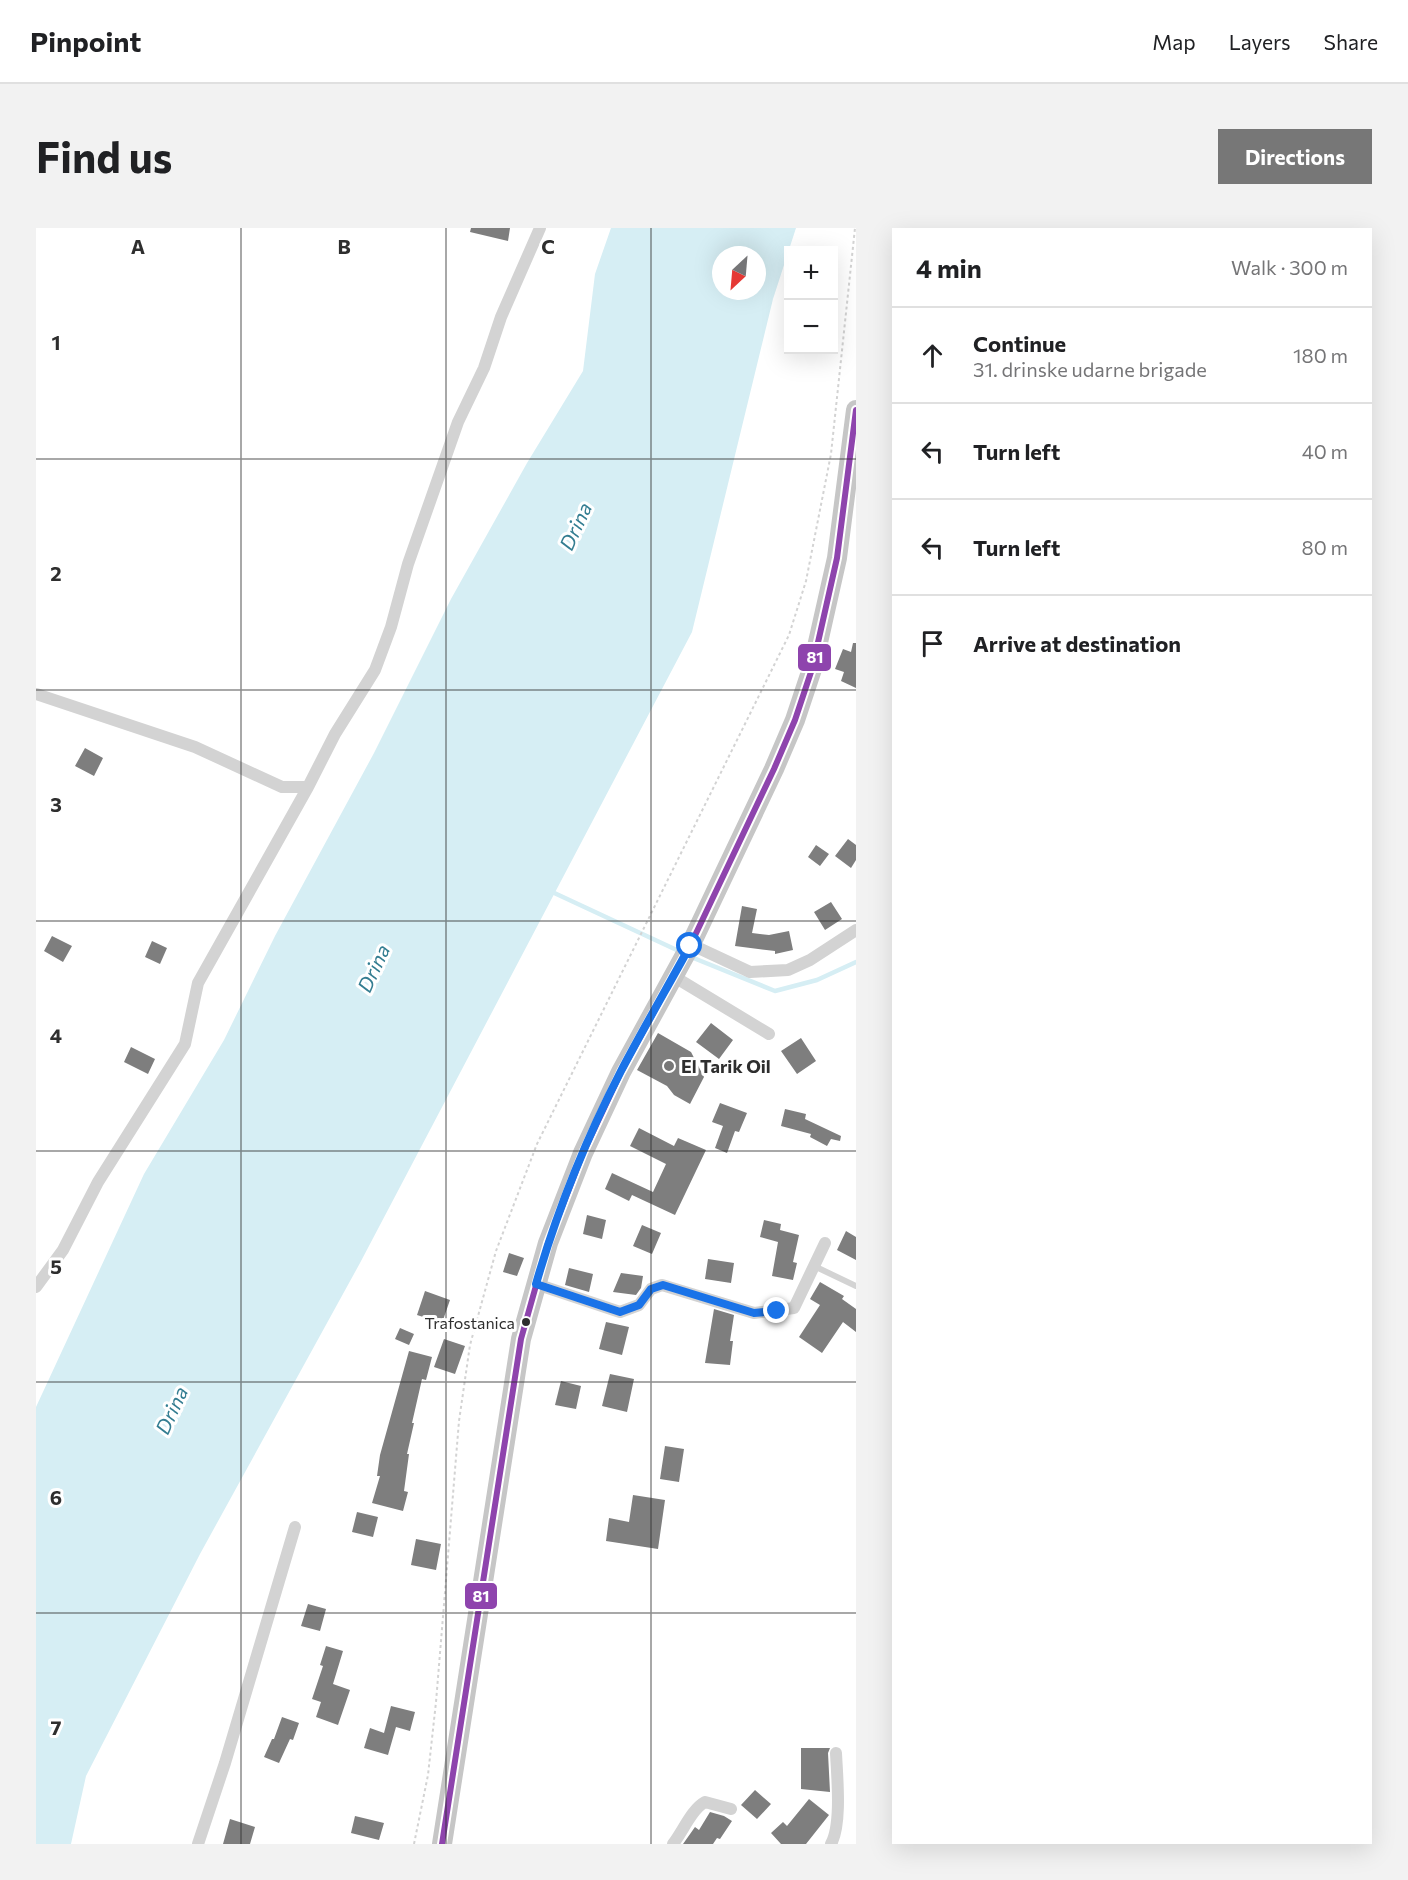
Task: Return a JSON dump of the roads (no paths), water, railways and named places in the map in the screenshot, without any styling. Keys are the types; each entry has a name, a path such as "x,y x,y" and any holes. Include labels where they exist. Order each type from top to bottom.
{"main road":[{"path":"442,1844 512,1397 522,1339 536,1284 548,1243 583,1153 621,1072 688,949 795,720 812,669 837,558 856,410"}],"street":[{"path":"36,1287 63,1250 98,1182 185,1044 198,984 308,788 335,734 375,670 391,627 408,564 458,422 484,368 501,317 540,228"},
{"path":"36,694 195,747 282,787 308,788"},
{"path":"688,949 750,972 788,970 810,960 856,930"},
{"path":"673,976 770,1034"},
{"path":"536,1284 620,1312 639,1305 651,1289 663,1285 754,1313 766,1312 794,1308 825,1243"},
{"path":"198,1844 225,1763 295,1527"},
{"path":"831,1844 834,1839 838,1808 836,1753"},
{"path":"674,1844 696,1806 705,1802 731,1809"}],"lane":[{"path":"813,1266 856,1286"}],"water":[{"name":"Drina","path":"611,228 796,228 790,246 784,246 784,265 773,299 692,632 360,1263 200,1554 86,1776 71,1844 36,1844 36,1407 144,1174 224,1040 275,936 374,753 451,599 527,463 583,371 595,274"}],"waterway":[{"path":"550,891 681,952"},
{"path":"691,957 775,991 817,980 856,962"}],"place":[{"name":"El Tarik Oil","path":"669,1066"},
{"name":"Trafostanica","path":"526,1322"}]}
